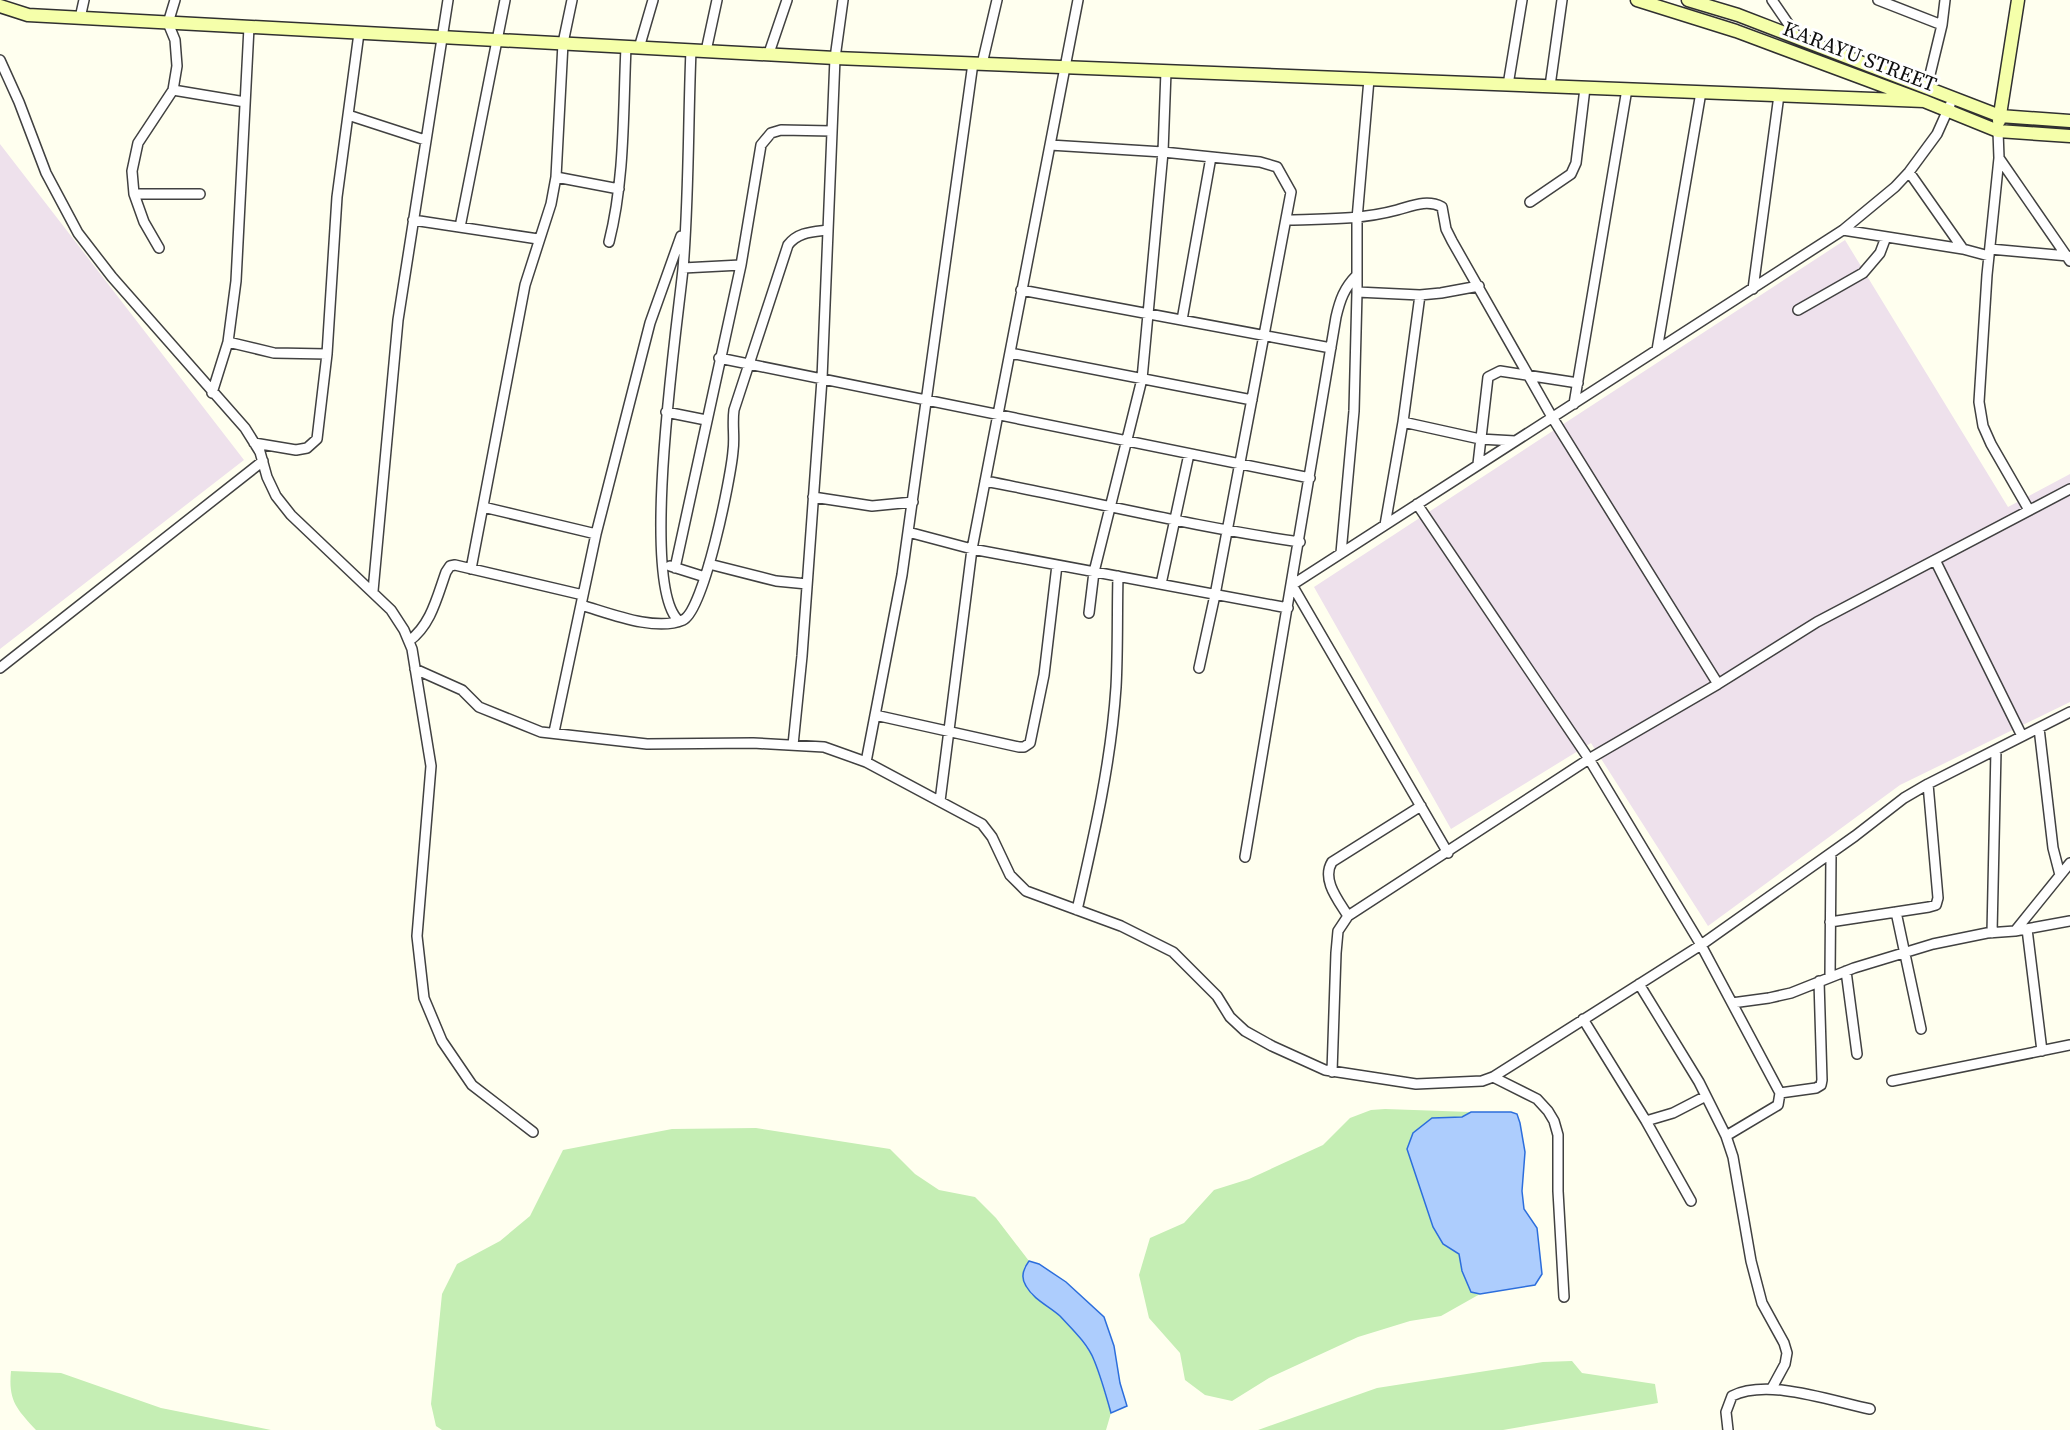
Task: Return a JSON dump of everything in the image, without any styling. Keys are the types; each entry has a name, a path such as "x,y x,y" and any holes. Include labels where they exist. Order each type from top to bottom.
{"street":[{"path":"80,18 84,0"},
{"path":"159,248 144,222 134,194 132,171 138,143 173,90 177,66 175,40 168,23 175,0"},
{"path":"373,591 398,320 448,0"},
{"path":"460,227 505,0"},
{"path":"471,569 525,285 551,204 556,177 563,43 572,0"},
{"path":"609,242 619,189 633,47 653,0"},
{"path":"706,51 717,0"},
{"path":"769,53 787,0"},
{"path":"793,745 822,379 835,58 843,0"},
{"path":"866,762 902,575 977,63 997,0"},
{"path":"940,801 972,549 1078,0"},
{"path":"1508,85 1522,0"},
{"path":"1550,86 1562,0"},
{"name":"KARAYU STREET","path":"1637,0 1736,31 1998,131 2070,136"},
{"name":"KARAYU STREET","path":"1688,0 1738,15 2000,116 2070,120"},
{"path":"1772,0 1798,38"},
{"path":"1878,0 1942,25"},
{"path":"1927,87 1942,25 1945,0"},
{"path":"2018,0 1998,131 1999,158 1979,402 1983,426 1990,444 2029,510"},
{"path":"0,6 28,15 835,58 1924,101"},
{"path":"212,393 228,342 236,281 249,27"},
{"path":"254,443 296,450 307,448 316,439 327,354 337,197 359,33"},
{"path":"679,621 672,615 669,606 662,564 662,485 666,412 683,268 691,50"},
{"path":"0,60 46,173 78,233 112,277 245,428 260,452 267,477 276,496 291,515 391,610 409,641 431,766 417,936 424,998 442,1041 472,1085 533,1132"},
{"path":"1089,613 1094,572 1142,379 1162,152 1166,71"},
{"path":"1341,553 1354,411 1358,292 1357,219 1369,79"},
{"path":"1530,202 1571,174 1576,163 1585,88"},
{"path":"1574,404 1627,89"},
{"path":"173,90 245,102"},
{"path":"1657,350 1701,92"},
{"path":"1753,289 1779,95"},
{"path":"1292,585 1843,230 1895,187 1909,172 1937,134 1949,111 1952,97"},
{"path":"348,115 425,140"},
{"path":"675,568 741,265 761,145 771,133 781,130 832,131"},
{"path":"1050,144 1260,162 1277,167 1291,192 1199,668"},
{"path":"1182,320 1211,157"},
{"path":"1999,158 2069,258"},
{"path":"1909,172 1963,249"},
{"path":"556,177 619,189"},
{"path":"134,194 200,194"},
{"path":"1286,220 1357,219 1423,203 1434,203 1442,207 1446,229 1552,417 1718,684"},
{"path":"413,220 538,239"},
{"path":"554,732 596,534 650,323 685,226"},
{"path":"581,605 637,621 660,624 684,620 690,614 705,577 720,523 734,450 732,420 734,410 788,245 794,237 828,230"},
{"path":"1843,230 1963,249 2069,258"},
{"path":"1798,310 1863,273 1880,254 1886,237"},
{"path":"683,268 741,265"},
{"path":"1245,856 1300,542 1331,348 1341,297 1348,284 1357,275"},
{"path":"1358,292 1420,295 1479,286"},
{"path":"1021,290 1331,348"},
{"path":"1385,525 1420,295"},
{"path":"228,342 274,353 327,354"},
{"path":"1010,353 1252,400"},
{"path":"720,358 1310,478"},
{"path":"1478,464 1488,377 1500,371 1578,383"},
{"path":"666,412 706,420"},
{"path":"1402,422 1480,439 1515,441"},
{"path":"1161,584 1188,454"},
{"path":"0,668 263,461"},
{"path":"985,481 1227,531 1300,542"},
{"path":"1332,1071 1338,931 1348,916 1588,759 1718,684 1817,622 2070,489"},
{"path":"813,497 872,506 913,502"},
{"path":"1417,504 1588,759 1701,945 1780,1093 1778,1105 1726,1136"},
{"path":"483,507 596,534"},
{"path":"908,532 972,549 1288,608"},
{"path":"1935,560 2022,736"},
{"path":"662,564 705,577"},
{"path":"709,564 776,581 807,584"},
{"path":"409,641 417,635 429,617 450,566 455,565 583,595"},
{"path":"875,715 1019,747 1030,743 1044,675 1057,565"},
{"path":"1077,910 1099,814 1110,737 1116,687 1118,576"},
{"path":"1292,585 1448,852"},
{"path":"415,669 462,690 479,707 541,732 647,744 753,743 824,747 866,762 982,824 992,837 1010,875 1026,891 1121,926 1173,952 1217,996 1230,1017 1245,1031 1325,1070 1416,1084 1482,1081 1493,1077 1701,945 1831,854 1904,798 2070,712"},
{"path":"2039,728 2053,848 2060,875"},
{"path":"1992,933 1996,750"},
{"path":"1830,922 1936,905 1938,898 1928,784"},
{"path":"1348,916 1329,882 1327,874 1332,862 1421,806"},
{"path":"1830,977 1831,854"},
{"path":"2015,931 2070,863"},
{"path":"1896,912 1921,1029"},
{"path":"1732,1003 1791,993 1846,971 1933,944 2070,921"},
{"path":"2027,929 2042,1051"},
{"path":"1846,971 1857,1054"},
{"path":"1780,1093 1816,1088 1821,1085 1819,981"},
{"path":"1640,984 1706,1096 1726,1136 1733,1157 1750,1262 1762,1303 1787,1353 1785,1364 1772,1388"},
{"path":"1583,1019 1646,1121 1691,1201"},
{"path":"1892,1081 2070,1046"},
{"path":"1493,1077 1538,1099 1554,1121 1558,1135 1557,1171 1564,1297"},
{"path":"1646,1121 1673,1113 1706,1096"},
{"path":"1728,1430 1726,1412 1732,1396 1742,1391 1772,1388 1870,1409"}],"shaded area":[{"path":"0,144 244,460 0,649"},
{"path":"1845,240 2008,507 2070,474 2070,702 1900,785 1708,926 1591,743 1451,829 1314,587"}],"green space":[{"path":"1371,1110 1471,1112 1462,1117 1432,1118 1443,1244 1459,1254 1462,1271 1471,1292 1480,1294 1441,1316 1410,1321 1358,1337 1269,1378 1232,1401 1205,1395 1185,1380 1180,1353 1149,1318 1139,1275 1150,1238 1184,1223 1214,1190 1249,1179 1323,1145 1350,1118"},
{"path":"756,1128 890,1149 915,1174 939,1190 975,1197 996,1218 1029,1261 1024,1267 1031,1294 1057,1313 1075,1332 1094,1358 1111,1413 1106,1430 442,1430 436,1426 431,1404 442,1294 457,1264 500,1241 530,1216 563,1150 672,1129"},
{"path":"1572,1361 1582,1373 1655,1384 1658,1403 1503,1430 1258,1430 1377,1388 1543,1362"},
{"path":"11,1371 61,1373 161,1408 271,1430 36,1430 15,1404 11,1390"}],"water":[{"path":"1471,1112 1517,1114 1525,1152 1522,1191 1524,1209 1537,1228 1542,1274 1535,1285 1480,1294 1471,1292 1462,1271 1459,1254 1443,1244 1433,1227 1407,1149 1413,1133 1432,1118 1462,1117"},
{"path":"1029,1261 1039,1264 1066,1282 1104,1317 1114,1346 1120,1383 1127,1406 1111,1413 1099,1373 1088,1348 1060,1316 1033,1295 1024,1283 1023,1273"}]}
